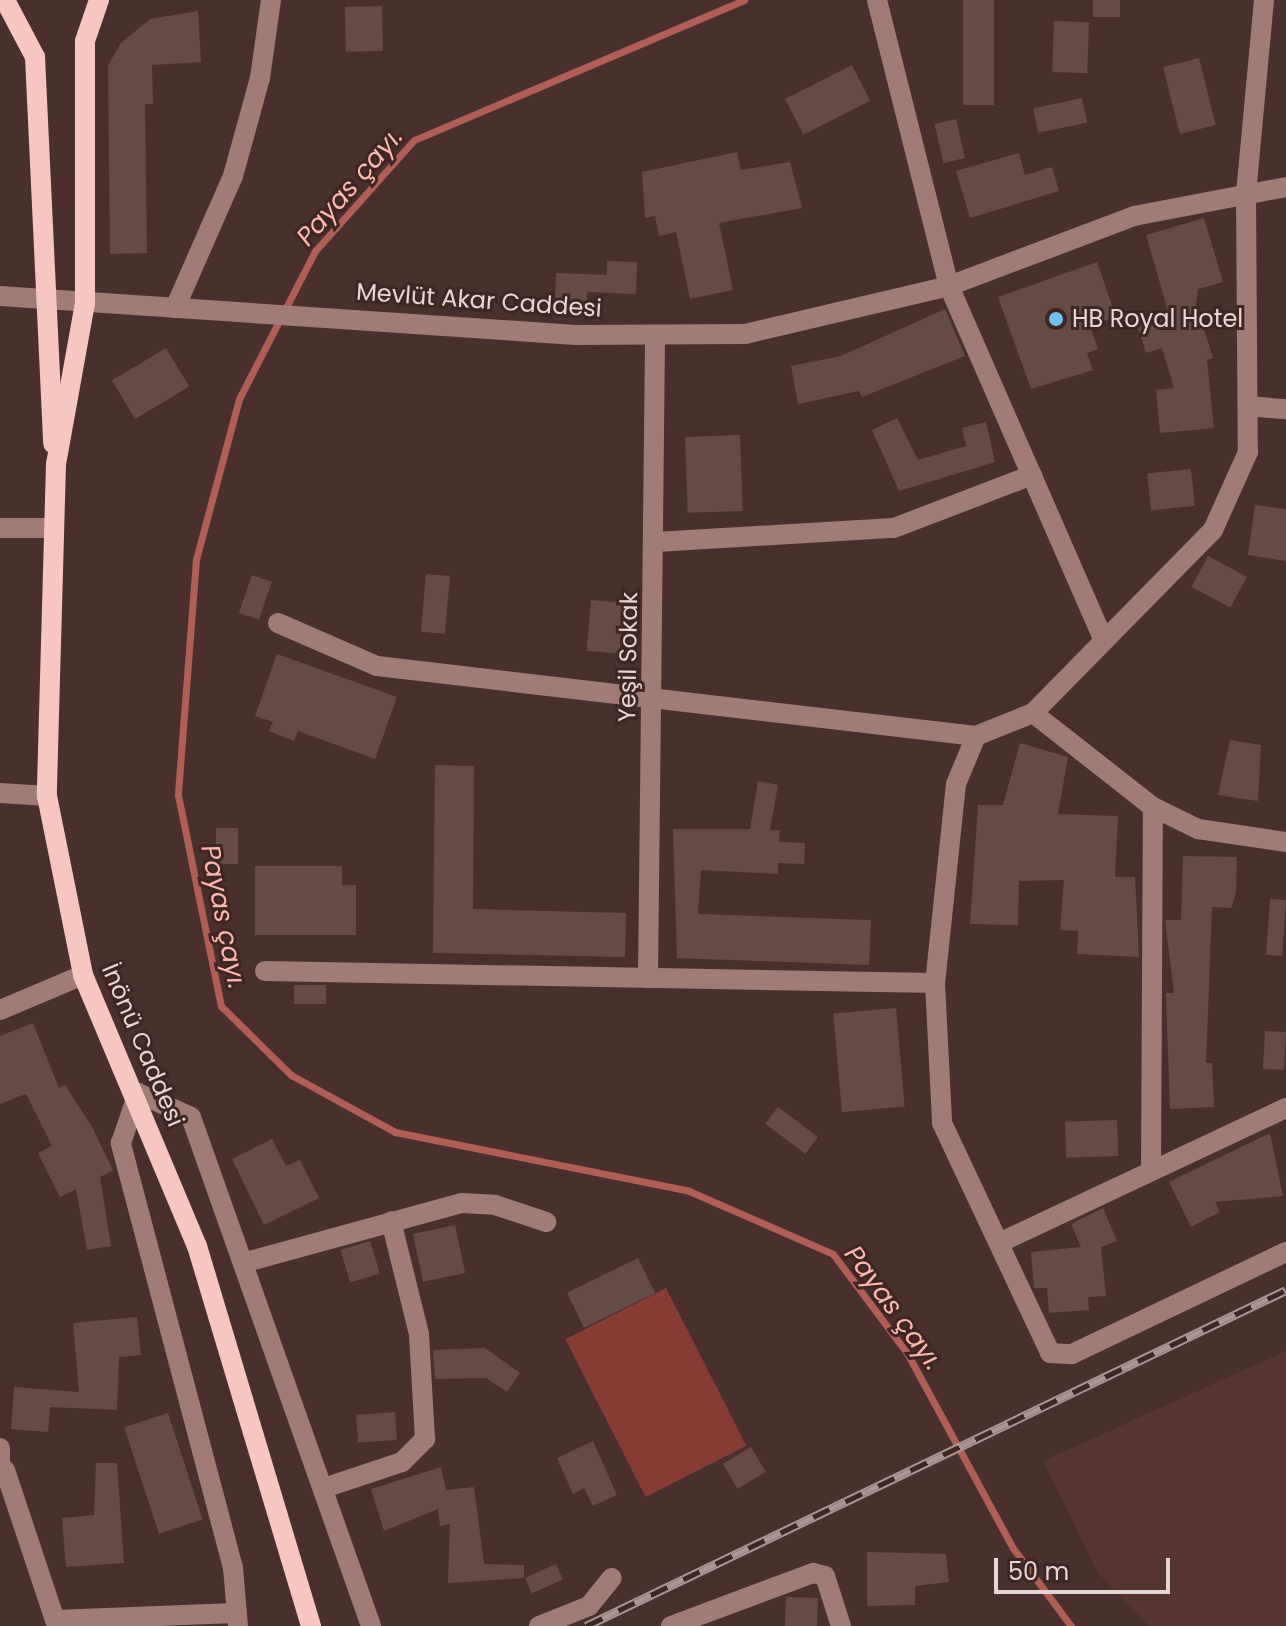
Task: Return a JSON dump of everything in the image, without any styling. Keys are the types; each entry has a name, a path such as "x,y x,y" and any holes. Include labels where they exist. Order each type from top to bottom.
{"main road":[{"path":"5,0 35,57 43,298 56,464"},
{"path":"56,464 85,303 85,41 99,0"},
{"name":"İnönü Caddesi","path":"56,464 47,796 83,975 138,1093 197,1246 311,1626"}],"street":[{"path":"175,308 233,176 260,78 271,0"},
{"path":"877,0 949,286 1104,641"},
{"path":"278,623 377,666 976,736 1033,713 1213,530 1248,452 1246,195 1264,0"},
{"name":"Mevlüt Akar Caddesi","path":"0,296 358,316 655,337 745,334 949,286 1134,216 1286,187"},
{"name":"Yeşil Sokak","path":"648,978 656,542 655,337"},
{"path":"1248,406 1286,409"},
{"path":"656,542 894,528 1032,475"},
{"path":"0,528 53,528"},
{"path":"1033,713 1153,807 1198,829 1286,842"},
{"path":"976,736 956,784 935,983 942,1123 1043,1344 1059,1357 1286,1252"},
{"path":"0,793 47,796"},
{"path":"1151,1171 1153,807"},
{"path":"265,971 935,983"},
{"path":"0,1010 83,975"},
{"path":"0,1448 2,1471 55,1623 236,1620 233,1568 121,1143 138,1093 191,1117 327,1487 371,1626"},
{"path":"999,1243 1286,1108"},
{"path":"246,1262 391,1221 478,1203 546,1222"},
{"path":"327,1487 402,1462 425,1439 419,1334 391,1221"},
{"path":"671,1626 813,1573 830,1586 841,1626"},
{"path":"539,1626 589,1606 612,1578"}],"shaded area":[{"path":"666,1288 746,1446 646,1497 565,1339"},
{"path":"1286,1351 1286,1626 1149,1626 1098,1573 1043,1461"}],"building":[{"path":"963,0 994,0 994,105 963,105"},
{"path":"1093,0 1120,0 1120,17 1093,17"},
{"path":"382,6 383,51 346,52 345,7"},
{"path":"198,11 201,62 152,65 153,104 145,104 147,253 110,254 108,65 121,43 150,19"},
{"path":"1054,21 1089,22 1087,73 1052,72"},
{"path":"1199,58 1216,125 1180,134 1163,67"},
{"path":"852,65 870,101 803,135 785,99"},
{"path":"1082,98 1087,122 1038,133 1033,108"},
{"path":"956,119 965,158 944,163 935,124"},
{"path":"737,152 741,170 790,162 802,208 719,223 733,290 690,299 676,232 659,236 655,216 645,218 642,172"},
{"path":"1019,153 1025,175 1052,167 1059,191 970,218 956,171"},
{"path":"1204,218 1223,282 1198,289 1196,304 1213,358 1207,360 1214,428 1160,433 1156,390 1174,388 1162,348 1146,353 1138,328 1170,318 1146,235"},
{"path":"607,261 637,262 636,294 587,292 587,303 555,302 556,273 607,275"},
{"path":"1097,262 1116,317 1090,326 1098,349 1087,353 1093,370 1031,389 998,297"},
{"path":"945,309 965,356 862,397 859,391 798,404 791,366 841,356"},
{"path":"166,348 189,387 135,419 112,380"},
{"path":"897,418 918,460 966,446 962,428 986,422 995,462 899,491 872,430"},
{"path":"740,435 743,511 688,513 685,437"},
{"path":"1191,469 1195,506 1151,510 1147,474"},
{"path":"1255,505 1286,509 1286,561 1248,555"},
{"path":"1208,556 1247,577 1230,608 1192,587"},
{"path":"426,574 450,576 445,634 421,632"},
{"path":"252,575 272,582 259,620 239,613"},
{"path":"591,600 624,603 619,654 587,651"},
{"path":"277,654 397,697 375,759 298,731 294,741 269,731 273,722 255,716"},
{"path":"1230,740 1261,745 1258,801 1218,795"},
{"path":"1020,743 1068,757 1058,814 1118,816 1115,877 1135,877 1139,957 1077,954 1078,931 1060,930 1064,880 1019,881 1018,925 970,924 978,805 1003,805"},
{"path":"435,765 474,766 473,909 626,913 625,957 433,953"},
{"path":"758,781 778,785 770,830 780,830 779,842 805,843 804,864 778,863 778,874 701,870 698,914 871,920 869,965 677,958 673,829 750,829"},
{"path":"216,828 238,828 238,864 216,864"},
{"path":"1183,856 1237,857 1236,893 1231,908 1212,907 1206,1063 1212,1063 1214,1107 1170,1109 1166,993 1174,993 1165,920 1181,920"},
{"path":"255,866 342,866 342,885 356,885 356,935 255,935"},
{"path":"1270,899 1286,900 1282,956 1266,955"},
{"path":"294,985 326,985 326,1004 294,1004"},
{"path":"896,1008 905,1107 842,1112 833,1013"},
{"path":"33,1023 59,1088 65,1085 92,1127 113,1170 100,1177 111,1246 87,1250 76,1189 60,1197 38,1153 52,1146 26,1094 0,1104 0,1036"},
{"path":"1265,1031 1286,1032 1284,1070 1263,1069"},
{"path":"778,1107 818,1137 805,1154 765,1124"},
{"path":"1117,1120 1118,1156 1066,1158 1065,1122"},
{"path":"1270,1133 1283,1196 1215,1202 1220,1212 1191,1227 1169,1182"},
{"path":"272,1139 286,1166 300,1160 319,1198 264,1225 232,1159"},
{"path":"1103,1208 1117,1241 1101,1247 1106,1296 1088,1297 1089,1310 1049,1313 1047,1288 1034,1288 1031,1252 1081,1247 1071,1224"},
{"path":"455,1225 465,1273 423,1282 413,1234"},
{"path":"370,1241 380,1274 350,1283 340,1250"},
{"path":"638,1258 655,1293 584,1328 567,1293"},
{"path":"137,1317 141,1355 119,1357 117,1410 50,1407 48,1432 11,1429 14,1387 79,1392 73,1323"},
{"path":"485,1348 520,1373 507,1392 486,1378 435,1379 433,1350"},
{"path":"395,1412 397,1440 358,1443 356,1415"},
{"path":"168,1413 203,1520 159,1534 124,1427"},
{"path":"593,1441 617,1495 593,1506 584,1488 573,1494 557,1458"},
{"path":"751,1447 766,1472 738,1489 723,1464"},
{"path":"96,1463 117,1463 124,1563 66,1567 62,1518 94,1515"},
{"path":"441,1467 446,1490 474,1487 484,1564 524,1565 524,1578 448,1583 450,1524 440,1526 438,1509 384,1531 371,1489"},
{"path":"867,1552 946,1554 949,1582 915,1586 915,1605 867,1606"},
{"path":"556,1564 563,1580 532,1593 525,1578"},
{"path":"786,1597 818,1598 817,1626 785,1626"}],"waterway":[{"name":"Payas çayı.","path":"744,0 414,140 315,251 239,399 196,559 178,795 221,1006 291,1075 395,1132 689,1191 833,1254 907,1353 1013,1548 1071,1626"}],"railway":[{"path":"586,1626 1286,1290"}],"place":[{"name":"HB Royal Hotel","path":"1056,319"}]}
